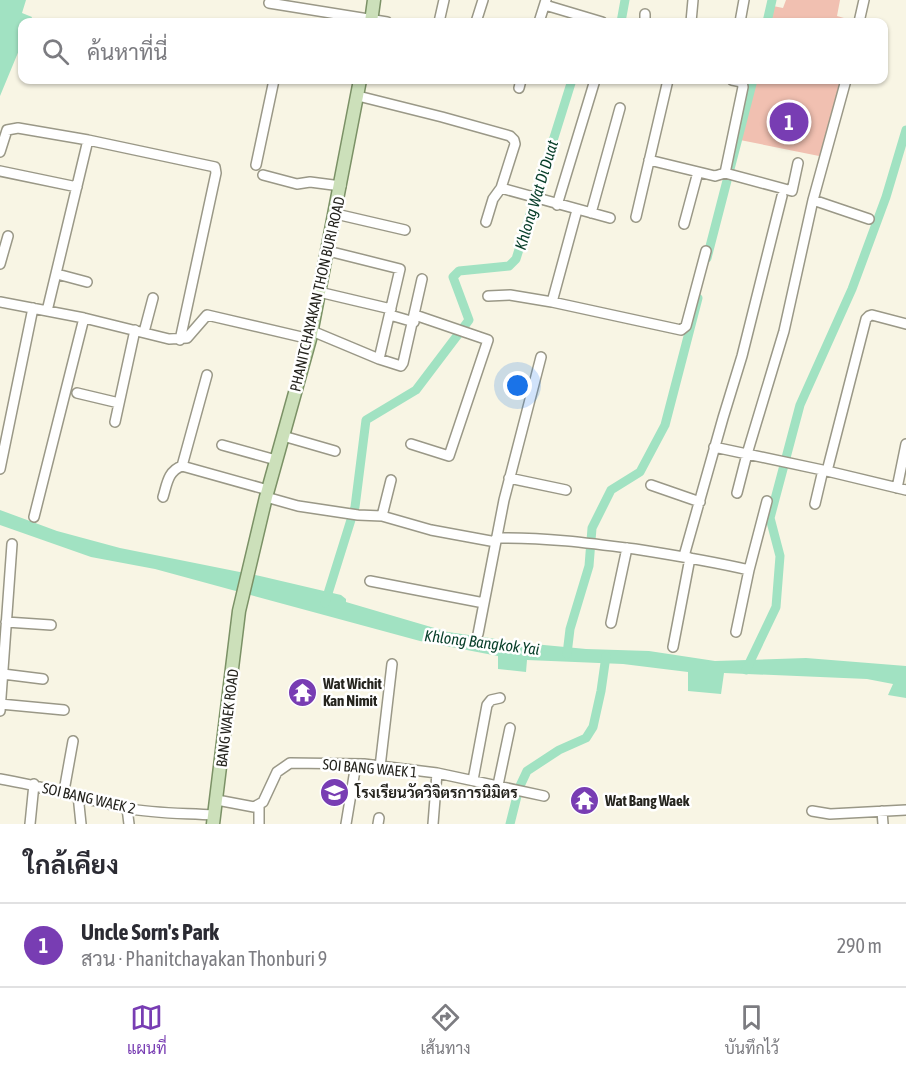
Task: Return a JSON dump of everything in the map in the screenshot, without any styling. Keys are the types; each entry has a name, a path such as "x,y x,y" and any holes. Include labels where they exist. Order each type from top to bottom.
{"main road":[{"path":"372,18 374,0"},
{"name":"PHANITCHAYAKAN THON BURI ROAD","path":"238,611 250,558 311,335 360,84"},
{"name":"BANG WAEK ROAD","path":"213,820 238,611"}],"street":[{"path":"440,18 444,0"},
{"path":"477,18 483,0"},
{"path":"691,18 693,0"},
{"path":"741,18 744,0"},
{"path":"860,18 864,0"},
{"path":"540,18 545,2 591,18"},
{"path":"269,3 350,18"},
{"path":"256,165 273,84"},
{"path":"557,205 594,84"},
{"path":"636,217 667,84"},
{"path":"729,174 743,87 740,84"},
{"path":"737,493 784,331 813,200 845,84"},
{"path":"358,96 510,136 515,144 501,188 493,199 486,222"},
{"path":"591,213 620,108"},
{"path":"0,152 7,130 12,128 88,140 206,164 216,169 180,340"},
{"path":"47,311 88,140"},
{"path":"649,160 715,176 729,174 792,191 798,163"},
{"path":"0,171 77,188"},
{"path":"684,224 698,172"},
{"path":"263,175 297,184 310,182 341,186"},
{"path":"501,188 610,218"},
{"path":"673,647 687,557 700,502 742,356 783,196"},
{"path":"813,200 869,219"},
{"path":"552,302 578,210"},
{"path":"336,214 405,230"},
{"path":"0,264 8,236"},
{"path":"328,251 400,269 379,359"},
{"path":"488,296 510,295 552,302 681,330 686,326 706,251"},
{"path":"57,274 87,282"},
{"path":"0,302 180,340 187,338 207,315 311,335 397,365 403,363 422,279"},
{"path":"319,292 488,340 449,456 411,444"},
{"path":"115,422 139,331 153,298"},
{"path":"0,469 33,308"},
{"path":"815,504 866,320 872,315 906,324"},
{"path":"34,517 84,318"},
{"path":"478,634 509,478 541,357"},
{"path":"182,466 207,375"},
{"path":"77,393 120,403"},
{"path":"283,436 335,451"},
{"path":"714,447 902,489 906,444"},
{"path":"222,445 276,460"},
{"path":"163,497 171,473 182,466 298,506 358,515 382,516 431,530 496,540 577,541 687,557 749,570"},
{"path":"509,478 567,490"},
{"path":"382,516 391,480"},
{"path":"651,485 700,502"},
{"path":"736,632 767,501"},
{"path":"0,711 12,544"},
{"path":"611,623 627,548"},
{"path":"370,581 484,603"},
{"path":"6,622 51,625"},
{"path":"380,767 392,664"},
{"path":"3,674 44,679"},
{"path":"473,780 487,705 490,700 500,698"},
{"path":"0,704 64,710"},
{"path":"498,785 510,728"},
{"path":"64,791 73,741"},
{"name":"SOI BANG WAEK 1","path":"259,805 277,772 290,762 356,764 437,773 544,795"},
{"path":"346,824 356,764"},
{"path":"433,824 437,773"},
{"name":"SOI BANG WAEK 2","path":"0,779 34,784 128,808 213,820"},
{"path":"30,824 34,784"},
{"path":"78,795 81,824"},
{"path":"217,800 254,807 259,805 259,824"},
{"path":"128,808 129,824"},
{"path":"812,811 860,813 906,810"},
{"path":"154,812 156,824"},
{"path":"882,812 883,824"},
{"path":"823,813 825,824"},
{"path":"860,813 861,824"}],"shaded area":[{"path":"786,0 840,0 837,16 844,18 770,18 773,6 783,8"},
{"path":"754,84 844,84 824,157 740,140"}],"water":[{"path":"0,0 26,0 22,13 32,17 18,18 18,53 0,96"},
{"name":"Khlong Bangkok Yai","path":"0,510 57,531 120,548 341,595 346,602 448,632 523,643 586,649 649,651 715,661 806,658 906,666 906,698 888,695 893,684 867,679 724,673 721,694 688,691 688,672 623,664 527,660 526,672 498,669 498,656 420,641 155,569 91,557 0,525"}],"waterway":[{"name":"Khlong Wat Di Duat","path":"622,18 625,0"},
{"path":"768,18 772,0"},
{"name":"Khlong Wat Di Duat","path":"325,603 355,507 366,420 416,390 469,320 453,277 459,271 509,266 516,259 571,84"},
{"path":"707,258 752,84"},
{"path":"746,670 776,607 780,556 770,518 800,405 852,289 886,197 906,130"},
{"path":"567,654 570,629 589,566 592,528 611,490 640,472 665,425 698,298"},
{"path":"510,824 519,788 527,771 559,750 586,738 593,727 606,656"}],"place":[{"name":"Uncle Sorn's Park","path":"789,122"},
{"name":"Wat Wichit Kan Nimit","path":"302,692"},
{"name":"โรงเรียนวัดวิจิตรการนิมิตร","path":"334,792"},
{"name":"Wat Bang Waek","path":"584,800"}]}
